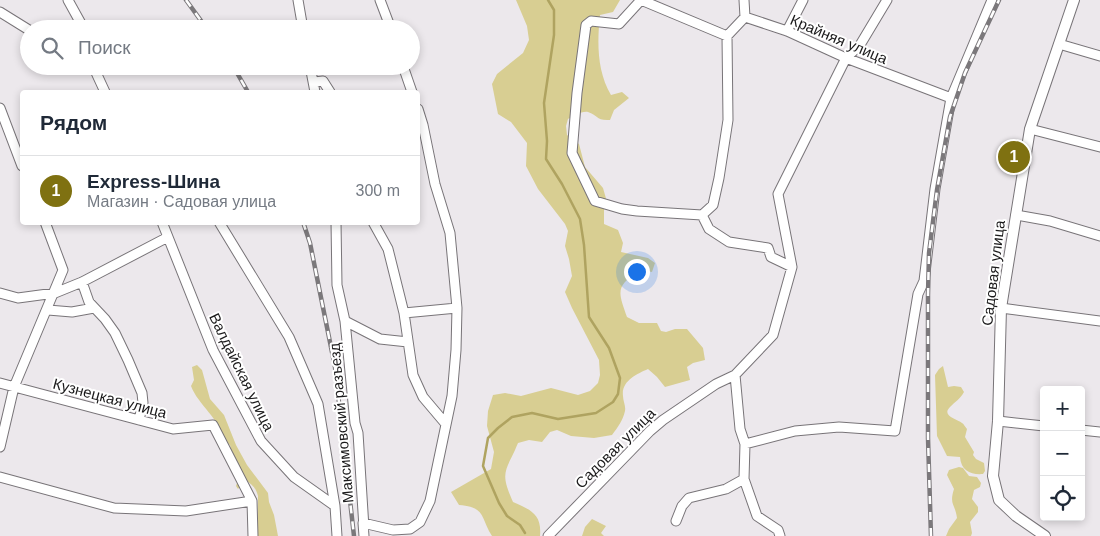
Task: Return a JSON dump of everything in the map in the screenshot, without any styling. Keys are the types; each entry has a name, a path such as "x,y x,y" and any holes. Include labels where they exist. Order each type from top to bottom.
{"street":[{"path":"68,0 79,20"},
{"path":"298,0 301,20"},
{"path":"380,0 388,20"},
{"path":"728,36 641,0 619,24 591,21 586,24 576,93 572,153 595,201 622,209 702,215 713,205 728,120 728,36 745,17 744,0"},
{"path":"787,31 803,0"},
{"name":"Садовая улица","path":"548,536 650,431 716,384 734,375 773,334 792,267 778,194 846,58 860,46 887,0"},
{"path":"745,444 795,431 839,427 895,431 918,294 924,281 935,189 951,98 992,0"},
{"name":"Садовая улица","path":"1045,536 1016,516 999,500 994,476 998,421 1001,308 1030,129 1074,0"},
{"path":"0,12 20,24"},
{"name":"Крайняя улица","path":"745,17 787,31 846,58 951,98"},
{"path":"1059,44 1100,56"},
{"path":"97,75 104,90"},
{"path":"312,75 315,90"},
{"path":"406,75 411,90"},
{"path":"314,82 323,81 329,90"},
{"path":"0,108 20,161"},
{"name":"Максимовский разъезд","path":"336,225 337,285 345,321 354,423 358,433 363,523 393,530 410,529 420,522 430,502 452,396 456,350 457,308 450,233 435,184 420,115"},
{"path":"1030,129 1100,147"},
{"path":"702,215 709,229 729,242 768,248 771,257 792,267"},
{"path":"1016,216 1050,221 1100,236"},
{"path":"0,447 14,387 48,310 63,270 46,225"},
{"name":"Валдайская улица","path":"163,225 213,350 261,441 294,477 335,506"},
{"name":"Максимовский разъезд","path":"221,225 289,337 318,404 335,506 337,536"},
{"path":"375,225 388,249 404,313 413,375 423,397 445,423"},
{"path":"0,293 18,298 55,293 82,282 168,237"},
{"path":"82,282 89,302 116,333 142,394 143,403 139,420"},
{"path":"48,310 72,312 94,308"},
{"path":"404,313 457,308"},
{"path":"1001,308 1100,321"},
{"name":"Максимовский разъезд","path":"345,321 380,339 408,342"},
{"path":"734,375 740,430 745,444 744,479 757,516 778,530 780,536"},
{"name":"Кузнецкая улица","path":"0,383 173,429 213,425 252,501 253,536"},
{"path":"998,421 1040,426"},
{"path":"1085,430 1100,432"},
{"path":"0,476 114,508 186,511 252,501"},
{"path":"676,521 682,506 689,498 726,489 744,479"},
{"path":"363,523 365,536"}],"shaded area":[{"path":"516,0 620,0 613,12 600,15 599,56 606,86 611,95 622,92 629,98 614,110 610,120 602,120 588,112 568,119 566,126 567,135 579,144 585,167 603,188 607,202 604,210 604,224 618,230 623,243 621,252 648,258 655,263 652,272 640,270 623,285 621,295 627,317 639,323 657,323 661,331 666,332 675,329 687,329 703,348 705,360 693,363 687,367 690,380 665,387 648,369 627,382 623,391 624,414 612,435 594,438 571,436 557,430 550,432 542,442 529,440 518,443 507,466 506,484 513,502 530,510 537,518 540,536 492,536 481,514 474,508 459,505 451,492 491,469 494,452 487,426 488,411 493,395 505,393 521,396 551,388 578,395 590,391 598,383 600,375 599,360 565,292 572,276 565,246 568,231 565,224 538,189 526,166 527,143 511,122 498,114 492,84 497,74 523,53 529,40 527,26"},
{"path":"197,365 202,370 210,399 224,415 236,445 247,465 268,493 278,536 257,536 257,493 253,486 245,480 238,489 236,486 238,480 230,445 223,440 218,425 194,393 191,386 194,380 192,367"},
{"path":"943,366 948,387 961,387 964,392 947,413 963,423 967,429 965,437 974,452 973,455 984,463 985,471 983,474 974,474 967,471 962,466 960,457 947,456 937,436 935,375"},
{"path":"959,467 963,468 969,476 977,477 981,483 980,487 974,490 972,499 978,507 978,512 970,522 971,536 946,536 957,518 952,501 954,489 947,475 949,470"},
{"path":"592,519 606,526 601,533 604,536 582,536 585,527"}],"waterway":[{"path":"525,533 520,525 507,516 499,503 483,466 488,438 512,417 532,413 558,419 596,413 613,402 618,394 620,378 609,348 589,317 584,245 580,219 562,184 546,159 547,141 544,103 554,35 554,10 548,0"}],"railway":[{"path":"186,0 200,20"},
{"path":"931,536 928,438 929,253 937,190 950,117 965,73 999,0"},
{"path":"238,75 247,90"},
{"path":"304,225 310,243 335,367 354,536"}],"place":[{"name":"Express-Шина","path":"1014,157"}]}
